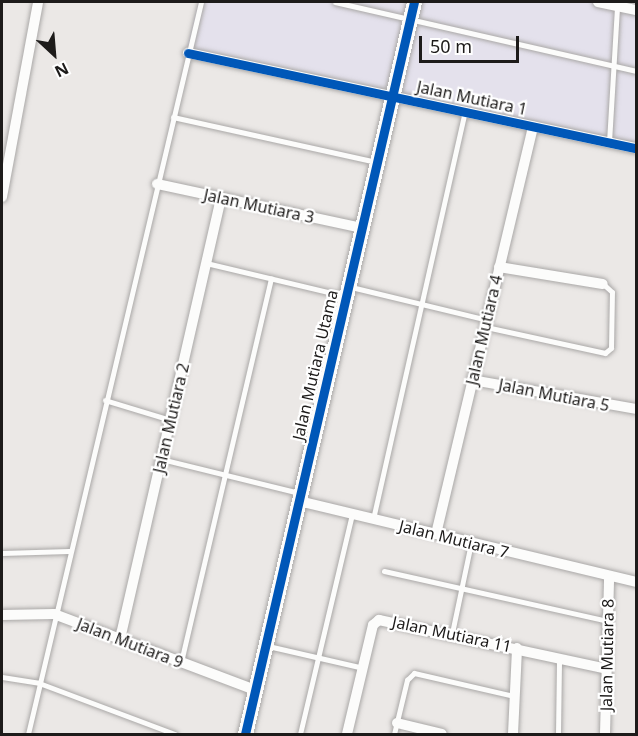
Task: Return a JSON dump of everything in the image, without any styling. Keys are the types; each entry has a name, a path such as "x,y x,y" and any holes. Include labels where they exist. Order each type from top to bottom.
{"street":[{"path":"2,197 38,2"},
{"name":"Jalan Mutiara Utama","path":"245,735 414,2"},
{"path":"598,2 636,10"},
{"name":"Jalan Mutiara 1","path":"188,53 636,148"},
{"name":"Jalan Mutiara 4","path":"436,534 533,126"},
{"name":"Jalan Mutiara 3","path":"157,184 362,228"},
{"name":"Jalan Mutiara 2","path":"120,639 221,198"},
{"path":"499,267 603,284"},
{"name":"Jalan Mutiara 5","path":"472,380 636,409"},
{"name":"Jalan Mutiara 7","path":"300,497 352,514 636,582"},
{"name":"Jalan Mutiara 8","path":"605,735 609,576"},
{"name":"Jalan Mutiara 9","path":"2,615 54,614 255,690"},
{"name":"Jalan Mutiara 11","path":"347,735 373,625 379,620 452,633 607,669"},
{"path":"513,735 517,648"},
{"path":"397,723 442,735"}],"lane":[{"path":"28,735 69,550 201,2"},
{"path":"335,2 636,71"},
{"path":"609,142 615,65 616,6"},
{"path":"373,519 465,112"},
{"path":"173,117 377,162"},
{"path":"206,263 271,278 421,304 605,353 611,348 612,292 603,284"},
{"path":"181,662 271,278"},
{"path":"105,400 171,420"},
{"path":"161,459 300,497"},
{"path":"300,735 352,514"},
{"path":"452,633 471,543"},
{"path":"2,553 69,550"},
{"path":"384,571 608,621"},
{"path":"265,645 363,668"},
{"path":"558,735 559,658"},
{"path":"394,735 407,680 414,673 514,696"},
{"path":"2,677 39,683 175,735"}],"shaded area":[{"path":"198,2 619,2 636,6 636,153 184,57"}],"cycle path":[{"path":"245,734 414,2"},
{"path":"188,53 636,148"}]}
